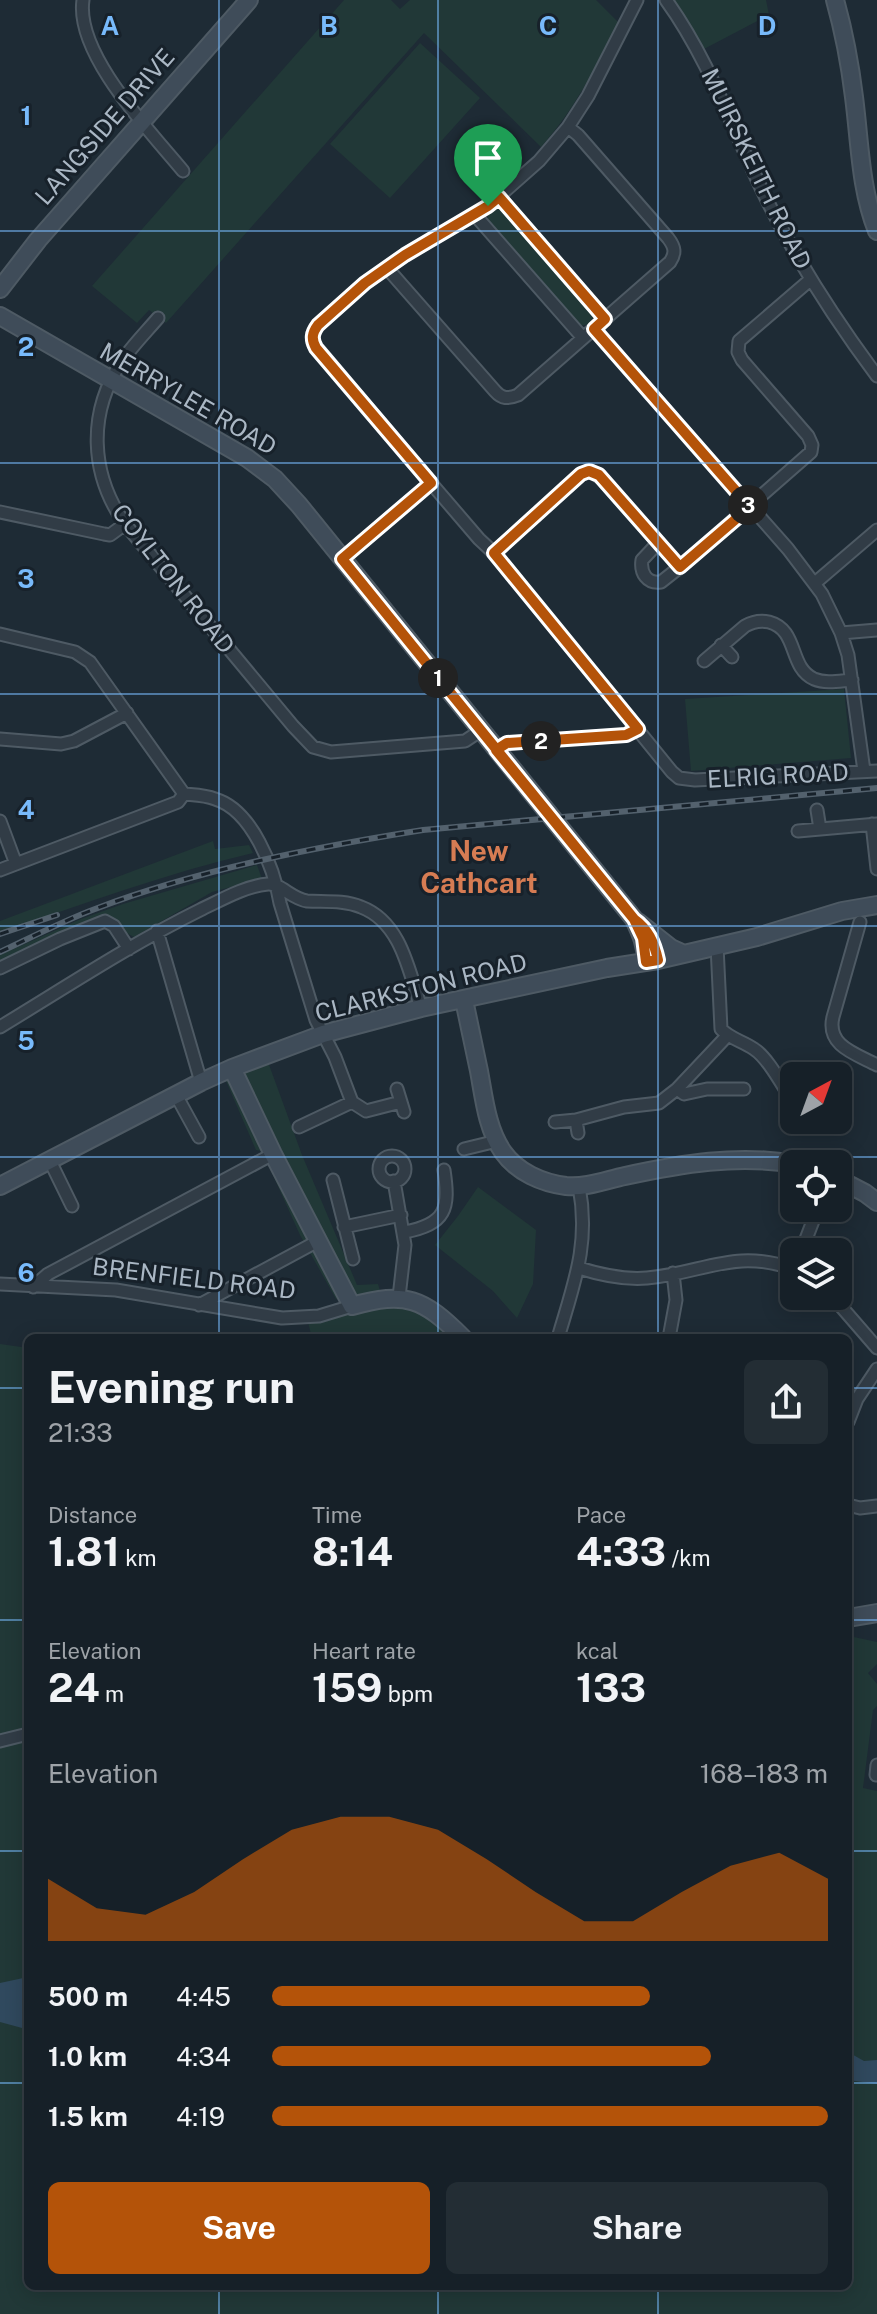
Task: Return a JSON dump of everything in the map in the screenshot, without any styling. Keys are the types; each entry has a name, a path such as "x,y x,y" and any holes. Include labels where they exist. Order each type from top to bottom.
{"main road":[{"name":"LANGSIDE DRIVE","path":"0,289 18,264 249,0"},
{"path":"835,0 851,73 861,168 877,231"},
{"name":"MERRYLEE ROAD","path":"0,316 261,467 285,489 638,922 682,953"},
{"name":"CLARKSTON ROAD","path":"0,1186 201,1082 323,1034 421,1008 717,946 842,911 877,905"},
{"name":"MERRYLEE ROAD","path":"638,922 652,961"},
{"path":"464,1000 486,1105 497,1141 504,1154 526,1173 546,1182 579,1186 689,1164 735,1160 780,1162"},
{"path":"232,1068 352,1306"},
{"path":"852,1187 877,1202"},
{"path":"399,1297 423,1305 458,1334"},
{"name":"BRENFIELD ROAD","path":"352,1306 399,1297"},
{"path":"852,1617 877,1613"}],"street":[{"path":"83,0 88,38 99,62 183,171"},
{"path":"496,750 507,743 626,735 638,729 494,553 316,348 313,336 318,325 365,283 475,215 539,161 568,127 588,96 637,0"},
{"name":"MUIRSKEITH ROAD","path":"666,0 705,64 763,192 810,280 877,375"},
{"path":"387,268 495,391 503,397 518,395 670,262 674,249 648,215 568,127"},
{"path":"499,197 605,319"},
{"path":"475,215 583,338"},
{"path":"658,543 642,560 642,571 652,582 661,582 680,567 807,457 812,445 806,433 742,360 737,346 810,280"},
{"name":"COYLTON ROAD","path":"158,318 123,358 110,381 98,415 98,461 106,490 125,524 293,726 317,749 331,752 465,741 480,731"},
{"path":"594,329 815,583 841,633 852,680 864,771"},
{"path":"494,553 581,474 589,471 599,475 680,567"},
{"path":"342,559 431,483"},
{"path":"0,512 110,535 125,524"},
{"path":"815,583 877,530"},
{"path":"704,661 751,622 771,623 787,633 797,661 807,674 823,681 852,680"},
{"path":"841,633 877,630"},
{"path":"0,634 64,649 83,657 96,670 184,794 217,799 245,819 258,839 276,886 316,1020 335,1057 352,1102 366,1111 403,1107 397,1089"},
{"path":"721,645 732,657"},
{"path":"0,739 61,744 74,741 127,713"},
{"name":"ELRIG ROAD","path":"638,729 679,778 695,780 877,771"},
{"path":"0,870 178,802 184,794"},
{"path":"817,810 820,829"},
{"path":"0,821 16,864"},
{"path":"798,831 875,824 877,869"},
{"path":"0,1027 157,931 230,895 268,884 302,900 360,906 384,922 402,947 421,1008"},
{"path":"0,968 105,921 114,926 129,949"},
{"path":"860,922 832,1030 843,1047 877,1065"},
{"path":"157,931 201,1082"},
{"path":"717,946 721,1029 727,1036 762,1056 780,1082"},
{"path":"555,1122 577,1127 624,1107 659,1103 677,1089 727,1036"},
{"path":"677,1089 684,1094 707,1089 744,1089"},
{"path":"176,1095 199,1137"},
{"path":"299,1127 352,1102"},
{"path":"464,1149 497,1141"},
{"path":"33,1287 48,1274 273,1154"},
{"path":"50,1161 72,1206"},
{"path":"405,1232 425,1227 442,1214 448,1200 444,1170"},
{"path":"333,1180 353,1259"},
{"path":"394,1181 405,1232 399,1297"},
{"path":"559,1334 579,1268 584,1227 579,1186"},
{"path":"344,1227 401,1215"},
{"path":"199,1305 318,1241"},
{"path":"579,1268 602,1275 634,1278 750,1259 780,1265"},
{"path":"670,1334 676,1300 673,1273"},
{"name":"BRENFIELD ROAD","path":"0,1284 116,1290 282,1318 319,1316 352,1306"},
{"path":"844,1310 877,1348"},
{"path":"852,1411 877,1369"},
{"path":"852,1506 877,1506"},
{"path":"0,1741 24,1735"}],"green space":[{"path":"344,0 391,0 400,9 410,0 596,0 619,23 574,103 541,147 424,33 166,323 149,310 137,323 92,286"},
{"path":"673,0 766,0 769,15 704,49"},
{"path":"420,43 480,98 390,198 330,144"},
{"path":"497,208 504,210 592,310 590,324 579,326 488,223 488,214"},
{"path":"844,689 851,758 691,771 685,699"},
{"path":"213,841 215,849 249,845 253,853 157,879 0,932 0,921"},
{"path":"257,865 262,879 212,892 134,937 112,918 99,917 0,961 0,955 81,919"},
{"path":"268,1062 302,1155 357,1285 378,1284 380,1291 358,1302 336,1299 300,1235 262,1151 256,1150 226,1081"},
{"path":"478,1187 536,1230 533,1284 517,1318 493,1291 435,1245"},
{"path":"381,1304 408,1304 426,1313 450,1334 311,1334 308,1322"},
{"path":"0,1344 24,1347 24,2290 852,2290 852,1637 877,1642 877,1664 868,1673 877,1684 877,1706 873,1710 863,1788 877,1791 877,2314 0,2314"}],"water":[{"path":"24,1978 24,2027 0,2022 0,1983"},
{"path":"852,2054 864,2061 877,2060 877,2084 852,2081"}],"railway":[{"path":"0,952 71,919 134,895 215,871 341,844 423,830 877,788"},
{"path":"0,934 57,915"}],"district":[{"name":"New Cathcart","path":"479,867"}],"route":[{"path":"499,197 605,319 594,329 750,507 680,567 599,475 589,471 581,474 494,553 638,729 626,735 507,743 496,750 642,925 655,945 658,960 646,962 646,948 634,919 480,731 342,559 431,483 316,348 313,333 365,283 405,255 488,206 499,197"}]}
